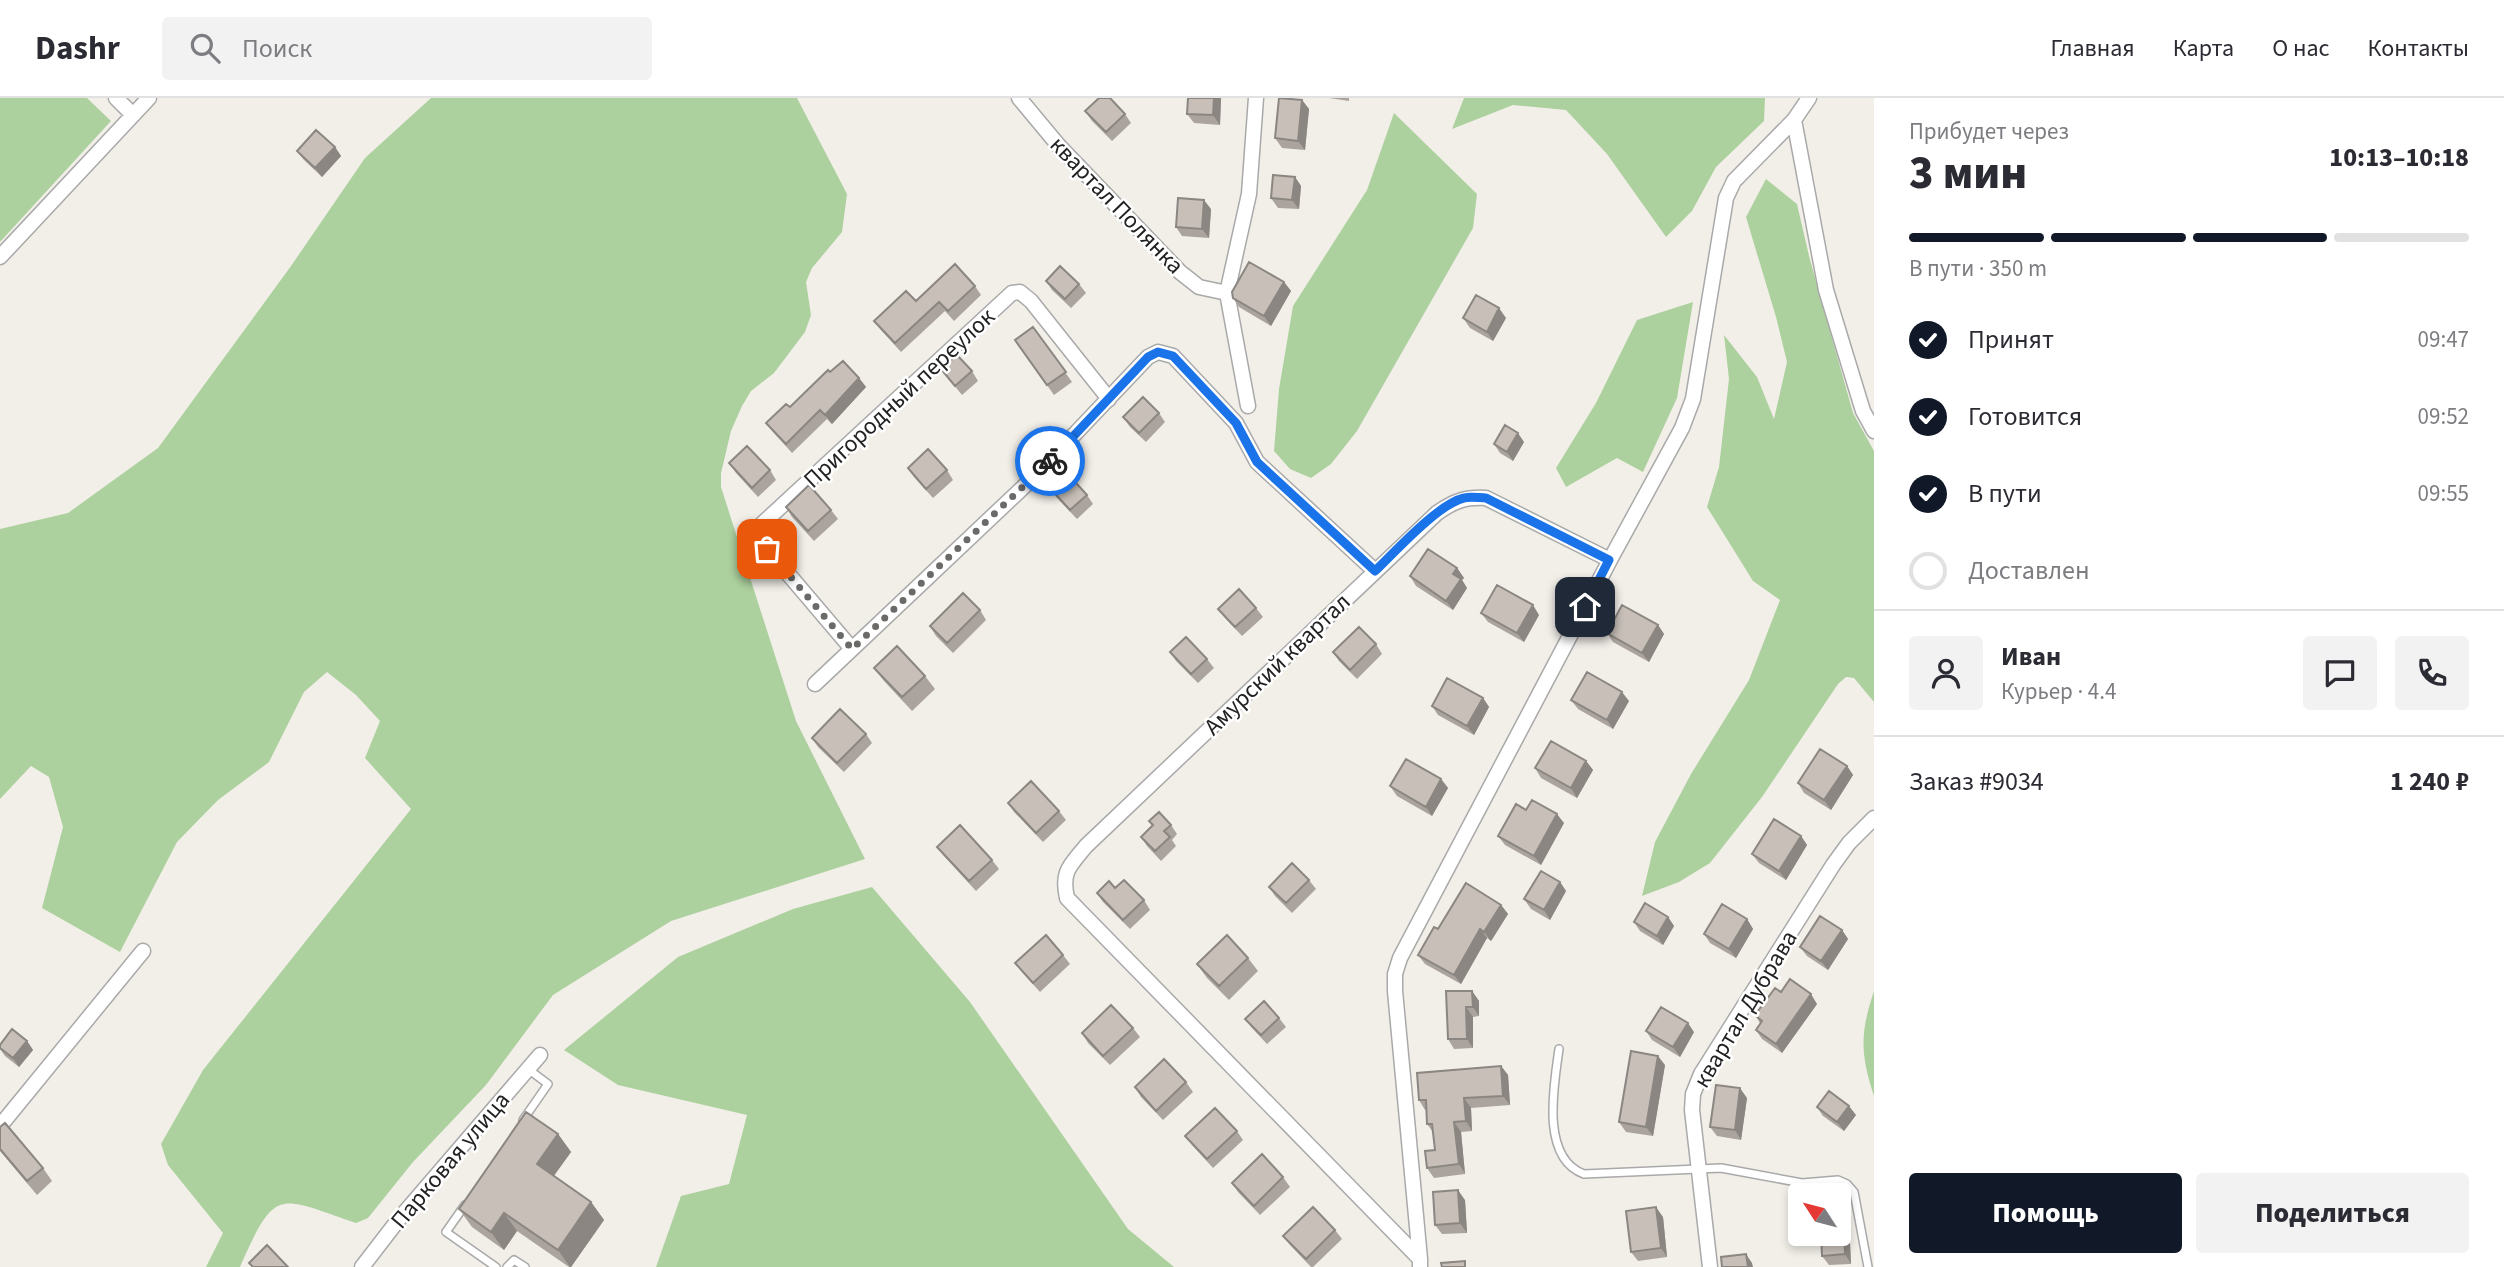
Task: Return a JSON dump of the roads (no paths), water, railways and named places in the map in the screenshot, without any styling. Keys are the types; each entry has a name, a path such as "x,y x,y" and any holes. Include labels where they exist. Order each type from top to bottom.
{"street":[{"path":"116,98 133,115"},
{"path":"0,257 149,98"},
{"name":"квартал Полянка","path":"1019,98 1059,146 1180,272 1199,287 1227,293"},
{"path":"1248,406 1227,293 1250,194 1256,98"},
{"path":"1609,560 1682,428 1693,399 1726,198 1734,181 1794,120 1809,98"},
{"path":"1794,120 1826,290 1863,411 1874,431"},
{"name":"Пригородный переулок","path":"852,649 767,549 761,535 762,524 1012,293 1020,292 1031,301 1109,400"},
{"path":"815,684 1034,477 1148,357 1158,352 1173,356 1236,423 1257,462 1375,571"},
{"name":"Амурский квартал","path":"1465,497 1486,498 1609,560 1399,958 1395,974 1420,1263 1067,898 1063,881 1070,866 1086,846 1437,513 1452,502 1465,497"},
{"name":"квартал Дубрава","path":"1710,1267 1692,1110 1693,1094 1701,1073 1833,865 1849,843 1874,818"},
{"path":"0,1126 143,951"},
{"name":"Парковая улица","path":"362,1267 399,1219 540,1055"}],"lane":[{"path":"1559,1049 1553,1099 1556,1140 1563,1159 1572,1170 1584,1174 1740,1170 1770,1179 1802,1183 1838,1180 1847,1184 1854,1192 1868,1267"},
{"path":"516,1129 548,1084 528,1069"},
{"path":"470,1198 446,1232 496,1267"},
{"path":"507,1267 514,1260 524,1267"}]}
